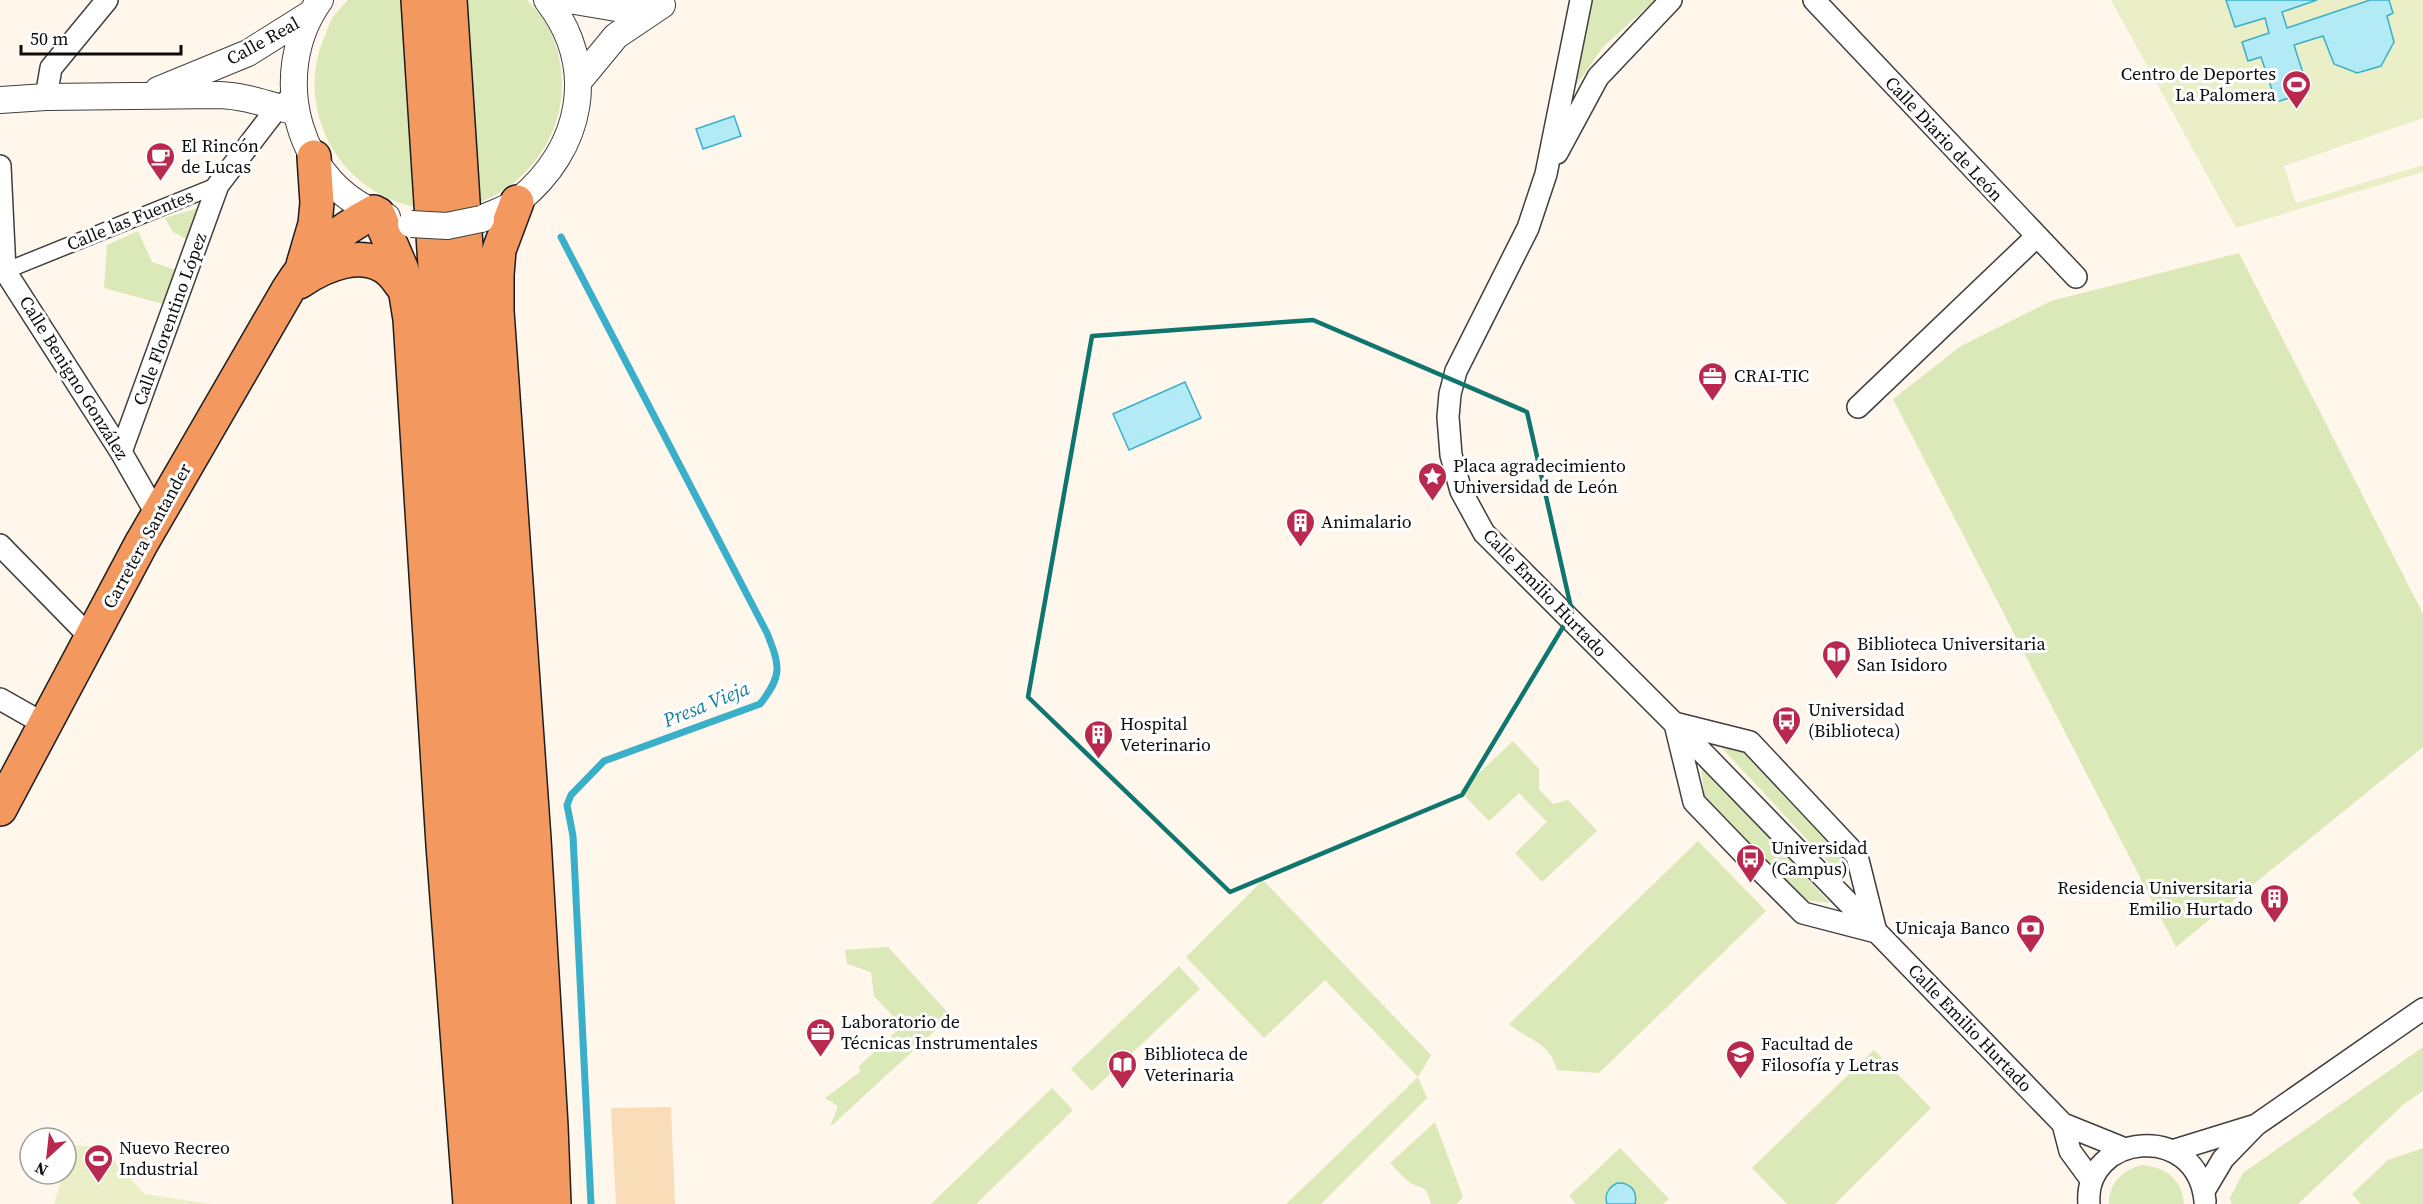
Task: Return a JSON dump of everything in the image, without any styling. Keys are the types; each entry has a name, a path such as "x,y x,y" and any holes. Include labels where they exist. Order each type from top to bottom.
{"highway":[{"path":"418,0 495,1204"},
{"path":"450,0 528,1204"},
{"path":"295,279 315,224 317,203 314,157"},
{"path":"517,202 500,250 496,274 497,311 533,828 554,1204"},
{"path":"295,279 319,248 376,213 402,270 406,291 458,1060 470,1204"},
{"path":"295,279 340,261 359,260 380,265 391,272 406,291"},
{"name":"Carretera Santander","path":"0,809 157,515 295,279"}],"street":[{"path":"46,97 51,68 107,0"},
{"path":"315,7 295,54 289,106 314,157 330,179 350,198 376,213 411,224 447,226 481,219 517,202 551,170 573,129 578,82 573,47 558,14 547,0"},
{"path":"569,0 622,9 669,2"},
{"name":"Calle Emilio Hurtado","path":"1581,0 1546,174 1528,228 1456,371 1450,394 1448,417 1451,455 1461,491 1484,533 1674,723 2063,1124 2125,1149"},
{"name":"Calle Emilio Hurtado","path":"1546,174 1598,77 1671,0"},
{"name":"Calle Diario de León","path":"1814,0 2076,277"},
{"path":"578,82 616,36 669,2"},
{"name":"Calle Real","path":"148,95 248,53 315,7"},
{"name":"Calle Real","path":"0,100 148,95 240,96 289,106"},
{"path":"218,185 289,106"},
{"path":"0,166 3,272"},
{"name":"Calle las Fuentes","path":"3,272 218,185"},
{"name":"Calle Florentino López","path":"122,452 218,185"},
{"path":"1858,407 2037,236"},
{"name":"Calle Benigno González","path":"3,272 122,452 157,515"},
{"path":"0,545 92,639"},
{"path":"0,699 46,725"},
{"path":"1674,723 1750,742 1857,856 1876,932 1803,913 1746,856 1695,802 1674,723"},
{"path":"2204,1198 2223,1158 2256,1125 2423,1009"},
{"name":"Calle Emilio Hurtado","path":"2063,1124 2070,1151 2092,1181"},
{"path":"2172,1151 2256,1125"},
{"path":"2089,1204 2092,1181 2111,1156 2125,1149 2144,1145 2163,1147 2186,1159 2199,1178 2204,1198"}],"highlighted area":[{"path":"1313,320 1527,412 1572,612 1462,795 1230,892 1028,697 1092,336"}],"green space":[{"path":"348,0 400,0 416,207 389,199 365,185 345,166 330,144 320,119 315,92 316,65 330,22"},
{"path":"466,0 527,0 545,21 557,48 562,76 561,103 554,129 541,153 524,174 502,191 476,204"},
{"path":"1590,0 1655,0 1603,47 1573,90"},
{"name":"Centro de Deportes La Palomera","path":"2111,0 2226,0 2235,27 2265,18 2270,33 2242,42 2261,57 2276,102 2293,45 2323,36 2357,73 2381,66 2394,42 2387,15 2393,12 2389,0 2423,0 2423,118 2284,166 2296,203 2423,165 2423,172 2236,228"},
{"name":"Centro de Deportes La Palomera","path":"2317,0 2370,0 2287,28 2282,12"},
{"path":"198,208 188,240 173,232 165,218"},
{"path":"138,231 152,262 176,270 163,304 104,288 107,245"},
{"path":"2239,253 2423,614 2423,747 2176,947 1893,399 1961,346 2051,301"},
{"path":"1513,741 1539,769 1539,789 1553,804 1568,800 1597,831 1542,882 1515,853 1547,822 1519,793 1489,821 1460,791"},
{"path":"1718,744 1748,749 1847,855 1847,882"},
{"path":"1701,764 1830,903 1804,900 1704,795"},
{"path":"1698,841 1766,911 1599,1073 1557,1070 1544,1047 1509,1024"},
{"path":"1263,880 1431,1055 1418,1077 1325,980 1264,1038 1186,957"},
{"path":"888,947 951,1016 830,1127 838,1106 825,1098 861,1071 858,1067 902,1026 874,996 871,972 847,964 845,950"},
{"path":"1179,966 1200,989 1092,1091 1071,1069"},
{"path":"2423,1047 2423,1091 2404,1104 2298,1204 2232,1204 2230,1198 2243,1173"},
{"path":"1874,1050 1931,1108 1835,1204 1787,1204 1752,1168"},
{"path":"1418,1077 1427,1098 1321,1204 1286,1204"},
{"path":"1052,1088 1073,1110 976,1204 931,1204"},
{"path":"1435,1122 1463,1197 1456,1204 1431,1204 1425,1190 1408,1181 1390,1163"},
{"name":"Nuevo Recreo Industrial","path":"78,1145 101,1147 145,1194 211,1204 54,1204 59,1186 78,1186"},
{"path":"1620,1148 1669,1199 1663,1204 1576,1204 1569,1196"},
{"path":"2423,1148 2423,1204 2361,1204 2352,1194 2388,1160"},
{"path":"2142,1165 2158,1168 2171,1176 2180,1188 2184,1204 2109,1204 2111,1189 2118,1178"}],"sand":[{"path":"671,1107 675,1204 616,1204 611,1108"}],"water":[{"path":"2226,0 2317,0 2282,12 2287,28 2370,0 2389,0 2393,13 2387,16 2394,42 2381,66 2357,73 2334,64 2323,36 2294,45 2309,92 2276,102 2261,57 2248,61 2242,42 2269,33 2265,18 2235,27"},
{"path":"734,116 741,136 703,149 696,129"},
{"path":"1185,382 1201,418 1129,450 1113,414"},
{"path":"1617,1183 1626,1184 1632,1188 1636,1199 1635,1204 1607,1204 1607,1192"}],"waterway":[{"name":"Presa Vieja","path":"561,237 767,633 777,662 773,685 760,704 604,761 571,795 567,805 573,836 591,1204"}],"place":[{"name":"Centro de Deportes La Palomera","path":"2297,110"},
{"name":"El Rincón de Lucas","path":"160,182"},
{"name":"CRAI-TIC","path":"1713,402"},
{"name":"Placa agradecimiento Universidad de León","path":"1432,502"},
{"name":"Animalario","path":"1300,548"},
{"name":"Biblioteca Universitaria San Isidoro","path":"1836,680"},
{"name":"Universidad (Biblioteca)","path":"1787,746"},
{"name":"Hospital Veterinario","path":"1099,760"},
{"name":"Universidad (Campus)","path":"1750,884"},
{"name":"Residencia Universitaria Emilio Hurtado","path":"2274,924"},
{"name":"Unicaja Banco","path":"2031,954"},
{"name":"Laboratorio de Técnicas Instrumentales","path":"820,1058"},
{"name":"Facultad de Filosofía y Letras","path":"1740,1080"},
{"name":"Biblioteca de Veterinaria","path":"1123,1090"},
{"name":"Nuevo Recreo Industrial","path":"98,1184"}]}
